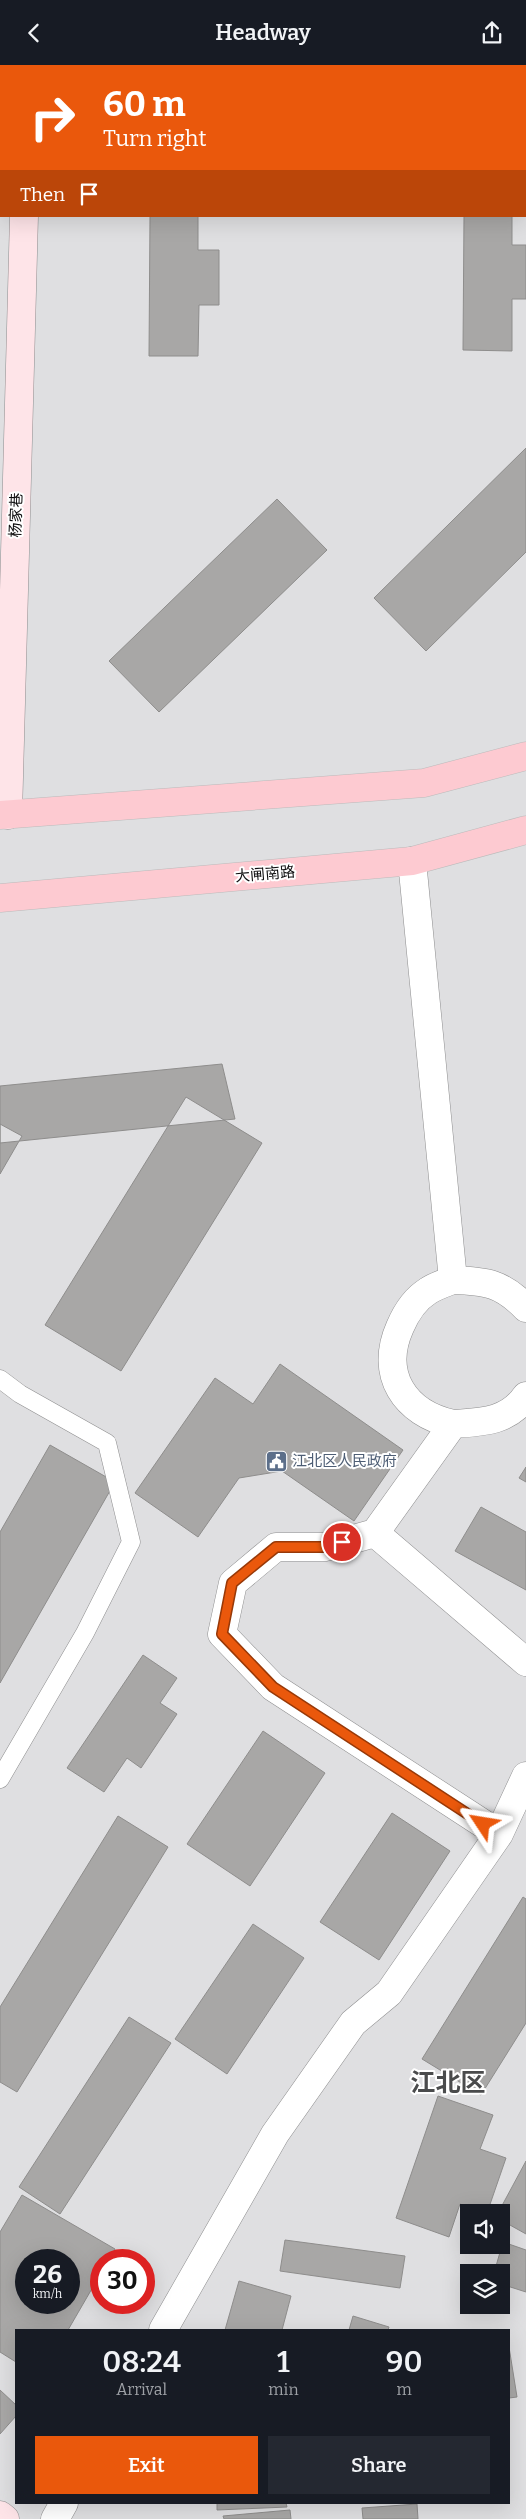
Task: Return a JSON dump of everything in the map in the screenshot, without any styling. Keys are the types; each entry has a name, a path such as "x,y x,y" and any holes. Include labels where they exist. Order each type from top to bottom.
{"main road":[{"path":"4,815 424,783 526,755"},
{"name":"大闸南路","path":"0,898 412,861 526,830"}],"street":[{"name":"杨家巷","path":"4,815 24,217"},
{"path":"412,861 453,1280"},
{"path":"526,1308 511,1292 482,1281 453,1280 428,1291 406,1311 395,1339 391,1365 398,1386 412,1405 433,1420 453,1424 488,1421 517,1409 526,1397"},
{"path":"453,1424 375,1533 325,1547 276,1547 232,1583 222,1634 273,1687 499,1834"},
{"path":"375,1533 526,1662"},
{"path":"164,2329 274,2134 353,2023 389,1993 499,1834 526,1776"},
{"path":"55,2519 63,2504"},
{"path":"0,2515 5,2519"}],"lane":[{"path":"0,1379 20,1394 107,1443 131,1542 85,1633 0,1779"}],"building":[{"path":"150,217 198,217 198,250 219,250 219,305 199,305 198,356 149,356"},
{"path":"464,217 512,217 512,245 526,245 526,299 512,299 512,351 463,350"},
{"path":"526,448 526,552 426,651 374,598"},
{"path":"277,499 327,550 159,712 109,661"},
{"path":"222,1064 235,1119 0,1143 0,1086"},
{"path":"186,1097 262,1143 121,1371 45,1325"},
{"path":"0,1124 22,1136 0,1174"},
{"name":"江北区人民政府","path":"280,1364 403,1450 354,1521 282,1471 239,1478 198,1537 135,1493 215,1378 253,1404"},
{"path":"50,1445 115,1482 0,1683 0,1532"},
{"path":"526,1467 526,1482 519,1478"},
{"path":"481,1507 526,1532 526,1590 455,1551"},
{"path":"143,1655 177,1678 160,1703 177,1714 141,1768 127,1758 104,1792 67,1768"},
{"path":"263,1731 325,1773 250,1886 187,1844"},
{"path":"392,1813 450,1851 379,1960 320,1922"},
{"path":"118,1816 168,1847 17,2092 0,2082 0,2007"},
{"path":"523,1897 526,1899 526,2023 481,2095 422,2059"},
{"path":"253,1924 304,1958 227,2074 175,2039"},
{"path":"129,2017 171,2043 60,2214 19,2187"},
{"path":"438,2096 493,2115 480,2149 506,2158 490,2204 460,2204 449,2237 396,2218"},
{"path":"526,2161 526,2234 510,2225 510,2204 503,2204"},
{"path":"22,2195 115,2249 90,2249 90,2292 80,2309 80,2249 15,2249 15,2314 77,2314 69,2329 15,2329 15,2361 0,2352 0,2232"},
{"path":"285,2240 405,2256 400,2288 280,2271"},
{"path":"510,2244 526,2250 526,2292 510,2287 510,2264 497,2264 500,2254 510,2254"},
{"path":"239,2281 291,2296 282,2329 225,2329"},
{"path":"353,2316 389,2327 388,2329 349,2329"},
{"path":"510,2353 517,2397 510,2398"},
{"path":"0,2390 15,2404 15,2417 0,2434"},
{"path":"217,2504 286,2504 287,2507 217,2510"},
{"path":"417,2504 418,2519 363,2519 362,2508"},
{"path":"290,2510 291,2519 224,2519 223,2516"}],"place":[{"name":"江北区人民政府","path":"276,1461"}],"district":[{"name":"江北区","path":"448,2083"}],"route":[{"path":"342,1542 325,1547 276,1547 232,1583 222,1634 273,1687 483,1824"}]}
